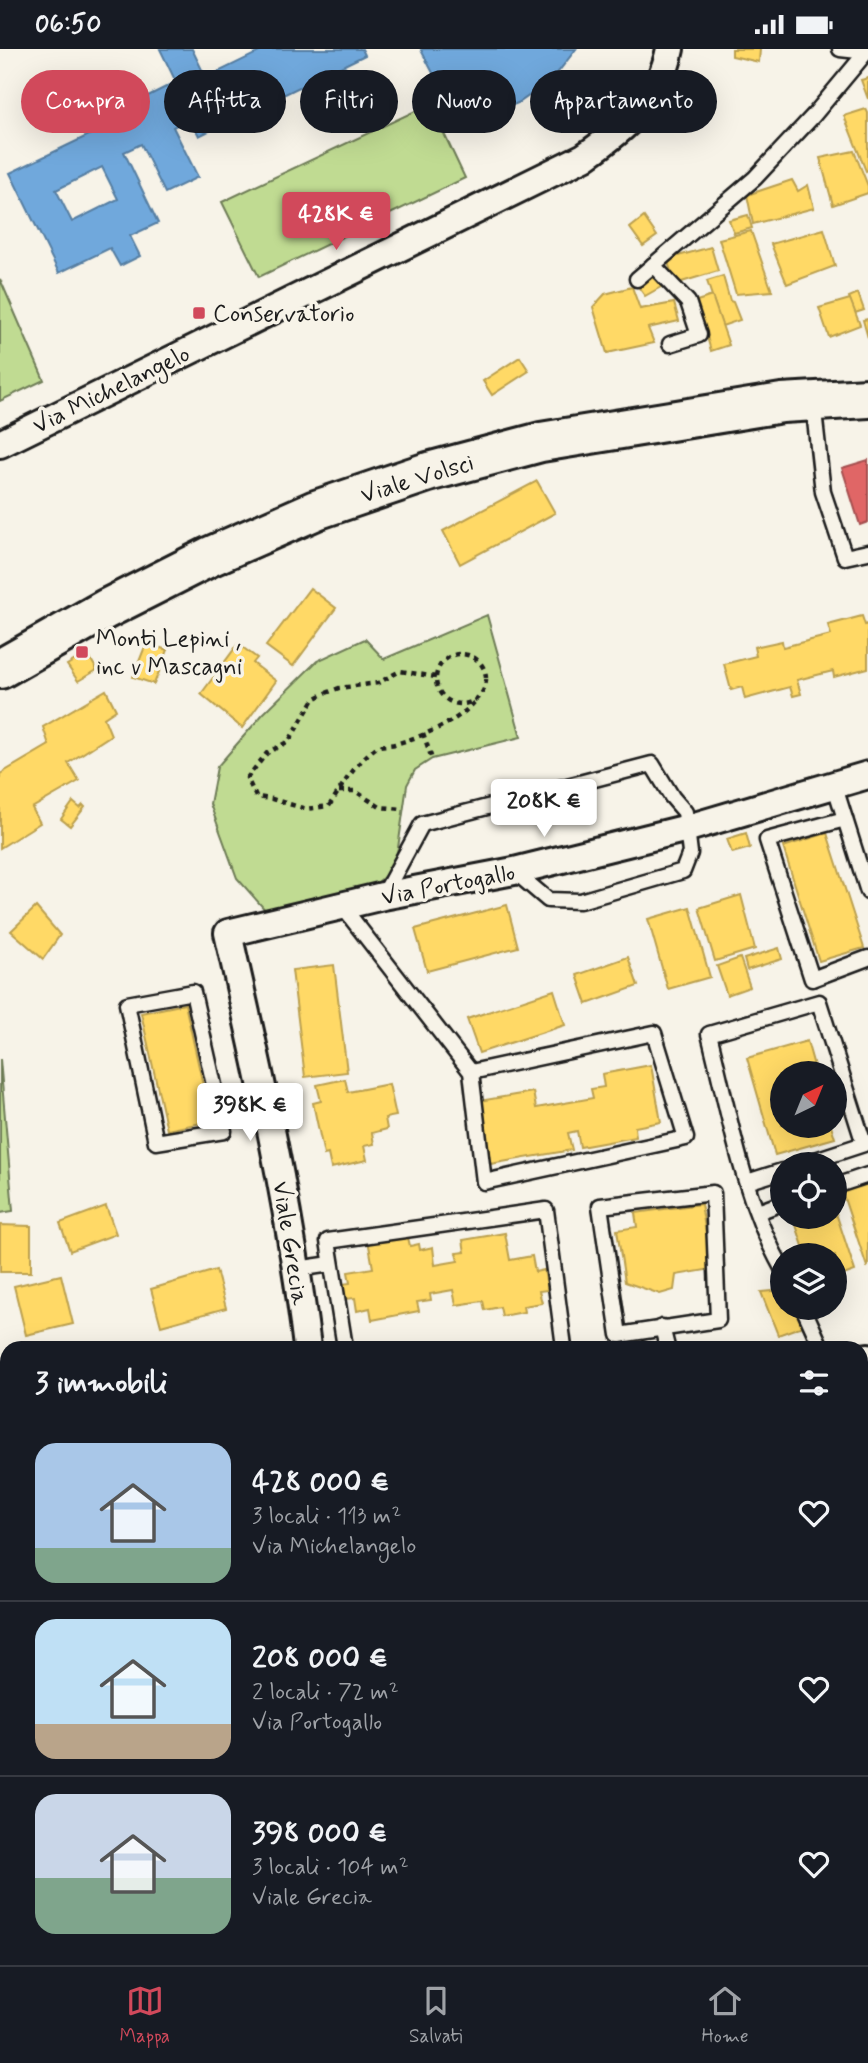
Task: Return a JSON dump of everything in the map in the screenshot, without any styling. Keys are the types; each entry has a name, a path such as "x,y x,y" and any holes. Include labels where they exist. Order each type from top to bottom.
{"main road":[{"name":"Viale Volsci","path":"0,669 106,609 209,557 316,510 428,472 541,442 782,403 868,398"}],"street":[{"name":"Via Michelangelo","path":"0,444 584,157 624,127 639,112 654,93 668,61 670,49"},
{"name":"Via Portogallo","path":"228,933 383,896 514,871 688,828 868,775"},
{"name":"Viale Grecia","path":"228,933 268,1108 297,1269 306,1341"}],"lane":[{"path":"840,49 867,51"},
{"path":"637,279 755,178 813,116 867,51"},
{"path":"653,265 688,302 699,335 670,344"},
{"path":"813,401 823,492 845,557 868,552"},
{"path":"383,896 422,824 652,764 672,797 685,811 690,853 683,871 580,901 548,900 514,871"},
{"path":"834,784 868,892"},
{"path":"845,819 767,840 812,979 868,958"},
{"path":"342,906 471,1072 484,1182 686,1138 653,1033 471,1072"},
{"path":"193,992 221,1116 224,1131 156,1142 127,1004 193,992"},
{"path":"770,1247 747,1182 709,1034 819,1002 864,1144 840,1152"},
{"path":"221,1116 268,1108"},
{"path":"747,1182 770,1175"},
{"path":"847,1182 868,1175"},
{"path":"713,1193 718,1320 662,1327 619,1335 600,1206 713,1193"},
{"path":"758,1212 770,1208"},
{"path":"344,1341 328,1241 546,1210 563,1341"},
{"path":"297,1269 331,1264"},
{"path":"809,1320 818,1341"},
{"path":"662,1327 666,1341"}],"path":[{"path":"436,677 400,671 377,683 326,692 314,699 289,741 267,753 247,778 256,797 306,809 330,806 348,776 372,750 437,728 469,709 476,700 485,688 487,678 483,666 474,657 463,654 447,658 438,669 436,677 439,692 448,701 458,704 476,700"},
{"path":"423,733 432,759"},
{"path":"339,790 355,790 380,807 402,809"}],"green space":[{"path":"412,112 412,133 444,133 465,178 259,277 222,202 368,133 398,133 398,119"},
{"path":"0,279 44,380 0,401"},
{"path":"487,615 521,737 432,759 415,770 407,785 398,848 392,869 372,888 267,912 237,878 210,804 217,767 263,714 317,661 365,639 384,659"},
{"path":"0,1059 13,1211 0,1213"}],"building: Abitazioni":[{"path":"732,49 760,49 759,62 732,56"},
{"path":"868,78 868,99 861,80"},
{"path":"866,109 868,170 866,171 844,116"},
{"path":"854,151 868,186 868,193 833,205 820,158"},
{"path":"792,180 798,191 808,185 814,208 753,224 747,195"},
{"path":"748,215 752,228 734,233 729,220"},
{"path":"644,217 657,236 643,246 630,228"},
{"path":"824,229 835,266 787,284 771,244"},
{"path":"751,231 772,291 736,294 719,239"},
{"path":"711,247 718,271 675,284 667,259"},
{"path":"654,275 661,287 645,296 637,285"},
{"path":"723,276 730,301 733,302 740,320 722,326 707,281"},
{"path":"632,287 640,309 674,303 679,321 648,328 654,343 607,353 593,307 605,294"},
{"path":"858,293 864,310 855,313 849,297"},
{"path":"712,296 729,345 711,351 697,301"},
{"path":"850,299 860,325 829,337 819,308"},
{"path":"868,319 868,338 863,320"},
{"path":"520,357 529,371 492,395 483,381"},
{"path":"537,481 555,513 460,564 443,531"},
{"path":"310,588 336,608 293,666 266,646"},
{"path":"862,616 865,625 868,624 868,668 834,677 833,671 797,680 801,694 793,696 790,687 745,699 742,687 731,690 724,664 756,656 754,647 782,641 783,647 831,635 828,625"},
{"path":"146,644 168,650 154,684 133,677"},
{"path":"238,644 257,658 253,663 276,681 242,728 201,694"},
{"path":"87,653 97,670 78,681 67,665"},
{"path":"106,690 116,710 104,718 111,735 68,763 79,781 32,808 40,823 0,848 0,774 49,745 43,727"},
{"path":"73,802 80,808 83,805 85,807 70,826 61,819"},
{"path":"746,833 750,848 732,853 727,839"},
{"path":"827,833 864,948 819,961 783,847"},
{"path":"741,895 755,949 715,961 699,908"},
{"path":"507,905 518,947 427,971 415,929"},
{"path":"36,907 60,935 43,959 11,931"},
{"path":"690,907 710,977 668,989 648,919"},
{"path":"779,948 782,959 747,970 744,959"},
{"path":"628,957 638,986 587,1004 577,975"},
{"path":"740,958 750,987 727,995 717,966"},
{"path":"334,965 347,1072 305,1077 292,970"},
{"path":"554,990 565,1025 479,1053 467,1019"},
{"path":"185,1004 211,1121 167,1130 141,1013"},
{"path":"807,1041 813,1061 770,1061 770,1138 747,1058"},
{"path":"651,1065 661,1122 635,1127 636,1137 580,1147 577,1131 568,1133 572,1150 490,1164 479,1101 533,1092 536,1108 593,1098 591,1089 604,1087 602,1074"},
{"path":"345,1079 348,1092 389,1084 396,1116 385,1118 387,1129 372,1133 374,1144 364,1146 367,1160 331,1168 328,1154 324,1155 313,1103 321,1101 317,1085"},
{"path":"770,1138 835,1138 786,1152 774,1152"},
{"path":"868,1183 867,1267 847,1207 847,1190"},
{"path":"701,1204 712,1269 676,1275 674,1290 660,1294 625,1282 617,1230 637,1227 635,1213"},
{"path":"106,1206 116,1234 70,1251 60,1223"},
{"path":"0,1225 31,1226 31,1272 0,1272"},
{"path":"797,1229 841,1229 846,1243 802,1243"},
{"path":"407,1233 410,1246 419,1244 420,1250 433,1247 435,1265 458,1261 456,1253 465,1252 463,1240 505,1233 510,1260 532,1256 535,1272 544,1270 548,1290 539,1291 542,1303 523,1306 524,1312 502,1316 500,1307 485,1310 483,1301 456,1305 453,1290 430,1294 431,1300 417,1302 419,1311 372,1320 370,1308 357,1311 355,1298 345,1299 342,1284 350,1283 348,1272 373,1268 368,1240"},
{"path":"847,1247 855,1271 847,1274"},
{"path":"216,1270 226,1308 161,1326 151,1289"},
{"path":"61,1275 73,1324 26,1335 14,1286"},
{"path":"770,1291 770,1315 761,1292"},
{"path":"772,1320 800,1320 803,1326 778,1335"}],"building: Negozi":[{"path":"868,460 868,522 860,525 842,468"}],"building: Scuole":[{"path":"160,49 192,49 202,70 170,70"},
{"path":"265,49 362,49 365,55 334,70 300,70 300,87 286,94 286,70 222,70"},
{"path":"576,49 560,70 530,70 530,95 516,104 516,70 431,70 421,50"},
{"path":"164,88 164,133 176,133 198,177 165,193 141,144 124,152 158,223 130,236 140,256 120,266 110,248 59,273 10,173 93,133 150,133 150,95","holes":["102,167 118,199 72,222 56,190"]}],"place":[{"name":"Conservatorio","path":"199,313"},
{"name":"Monti Lepini , inc v Mascagni","path":"82,652"}]}
